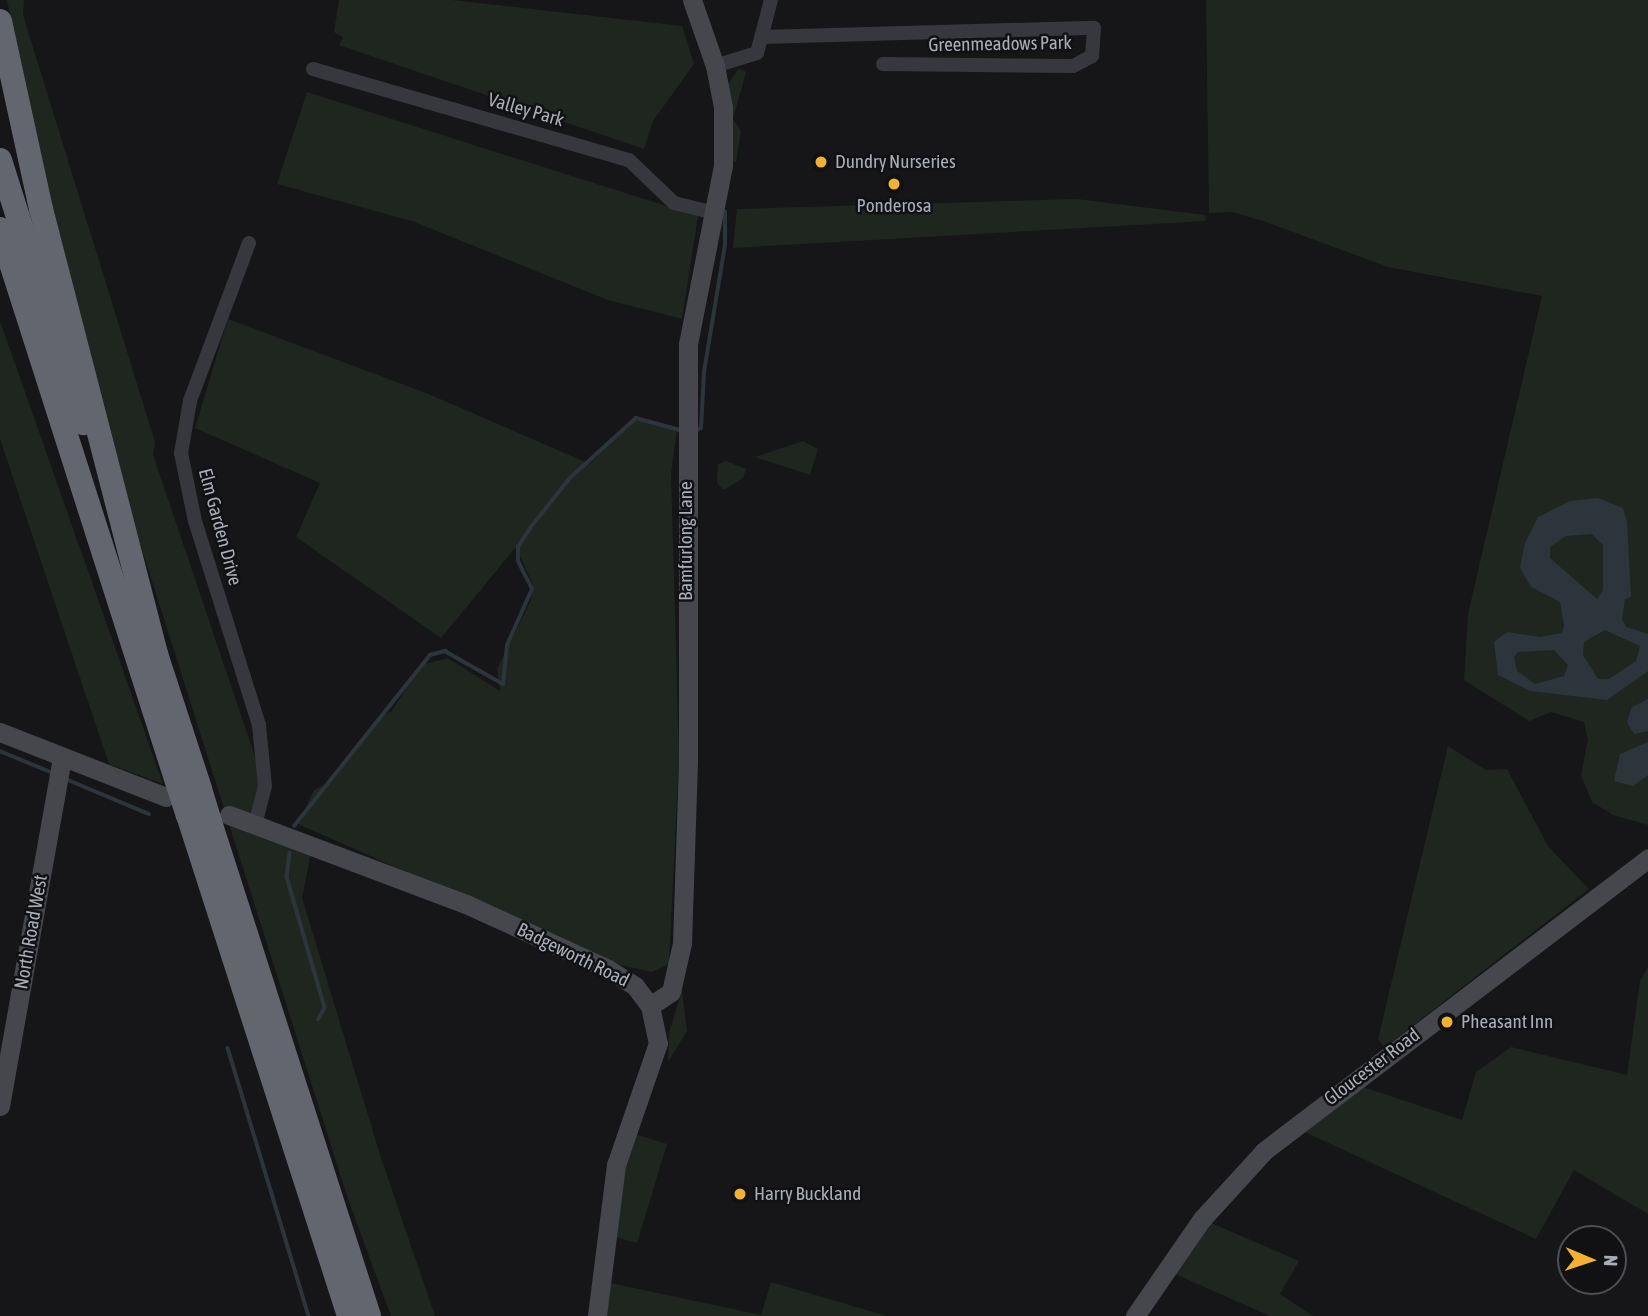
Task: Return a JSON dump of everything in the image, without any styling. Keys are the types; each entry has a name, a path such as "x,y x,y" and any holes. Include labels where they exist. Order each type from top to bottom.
{"highway":[{"path":"0,20 41,209 160,667 181,790"},
{"path":"0,160 160,667"},
{"path":"0,229 181,790 209,817 369,1316"},
{"path":"0,277 78,472"},
{"path":"209,817 349,1316"}],"street":[{"name":"Bamfurlong Lane","path":"650,1006 663,1002 671,992 682,943 688,759 685,539 688,344 723,166 723,107 715,66 692,0"},
{"path":"715,66 753,57 762,37 771,0"},
{"name":"Greenmeadows Park","path":"762,37 1094,28 1092,56 1073,66 883,65"},
{"name":"Valley Park","path":"313,69 629,160 674,203 715,213"},
{"name":"Elm Garden Drive","path":"249,243 190,401 181,453 195,521 259,725 265,786 255,825"},
{"path":"0,732 62,758 181,790"},
{"name":"North Road West","path":"0,1106 62,758"},
{"name":"Badgeworth Road","path":"209,817 255,825 466,904 584,958 635,986 650,1006"},
{"name":"Gloucester Road","path":"1135,1316 1202,1219 1264,1151 1648,858"},
{"path":"597,1316 615,1165 658,1043 650,1006"}],"shaded area":[{"path":"7,0 24,0 23,15 155,442 153,455 265,786 255,824 313,844 302,898 381,1158 435,1316 391,1316 348,1199 138,537 69,288"},
{"path":"339,0 452,0 682,26 694,64 653,121 644,149 339,45 343,37 334,32"},
{"path":"1206,0 1648,0 1648,825 1613,815 1592,802 1581,775 1588,739 1584,722 1551,712 1529,721 1464,680 1468,614 1542,296 1388,267 1263,221 1232,212 1209,213"},
{"path":"739,68 746,72 733,119 741,131 736,162 731,160 728,84"},
{"path":"307,92 698,216 682,319 608,300 412,221 277,184"},
{"path":"1077,199 1205,215 1206,221 733,248 737,209"},
{"path":"228,319 426,393 590,464 635,416 677,430 671,474 679,758 669,964 652,972 612,963 298,824 314,790 326,784 377,718 392,711 421,665 448,658 500,691 497,669 531,600 533,585 516,547 441,638 296,537 320,483 195,428"},
{"path":"0,321 163,784 109,764 0,439"},
{"path":"803,441 818,449 810,475 755,457"},
{"path":"726,461 746,469 743,478 724,490 717,483 718,464"},
{"path":"1598,498 1623,508 1627,522 1631,597 1625,599 1622,619 1626,627 1648,634 1648,671 1607,700 1530,691 1498,675 1494,642 1507,632 1540,637 1562,633 1564,626 1560,602 1531,587 1520,568 1525,543 1538,517 1570,501","holes":["1592,534 1603,545 1603,590 1597,599 1550,558 1550,547 1566,536","1605,630 1640,646 1636,661 1609,679 1598,679 1583,655 1584,642","1554,650 1568,665 1564,676 1535,684 1517,671 1514,657 1518,652"]},
{"path":"1648,699 1648,731 1634,734 1627,722 1632,707"},
{"path":"1648,742 1648,775 1633,786 1614,781 1620,754"},
{"path":"1448,746 1486,770 1507,769 1548,846 1589,889 1384,1048 1378,1039"},
{"path":"1648,967 1648,1214 1574,1170 1536,1239 1294,1127 1351,1083 1462,1120 1476,1072 1511,1047 1627,1075 1640,981"},
{"path":"682,990 687,1031 668,1062 669,1033"},
{"path":"628,1132 667,1144 637,1243 605,1234"},
{"path":"1202,1219 1299,1261 1280,1294 1313,1316 1270,1316 1166,1270"},
{"path":"601,1281 761,1315 771,1282 887,1316 598,1316"}],"waterway":[{"path":"694,432 701,428 704,372 725,245 725,212"},
{"path":"294,826 430,655 445,651 503,684 507,645 532,589 518,561 518,547 531,527 570,478 636,418 680,430"},
{"path":"0,751 53,773"},
{"path":"66,779 149,814"},
{"path":"290,853 287,877 325,1008 319,1019"},
{"path":"228,1048 309,1316"}],"place":[{"name":"Dundry Nurseries","path":"821,162"},
{"name":"Ponderosa","path":"894,184"},
{"name":"Pheasant Inn","path":"1447,1022"},
{"name":"Harry Buckland","path":"740,1194"}]}
